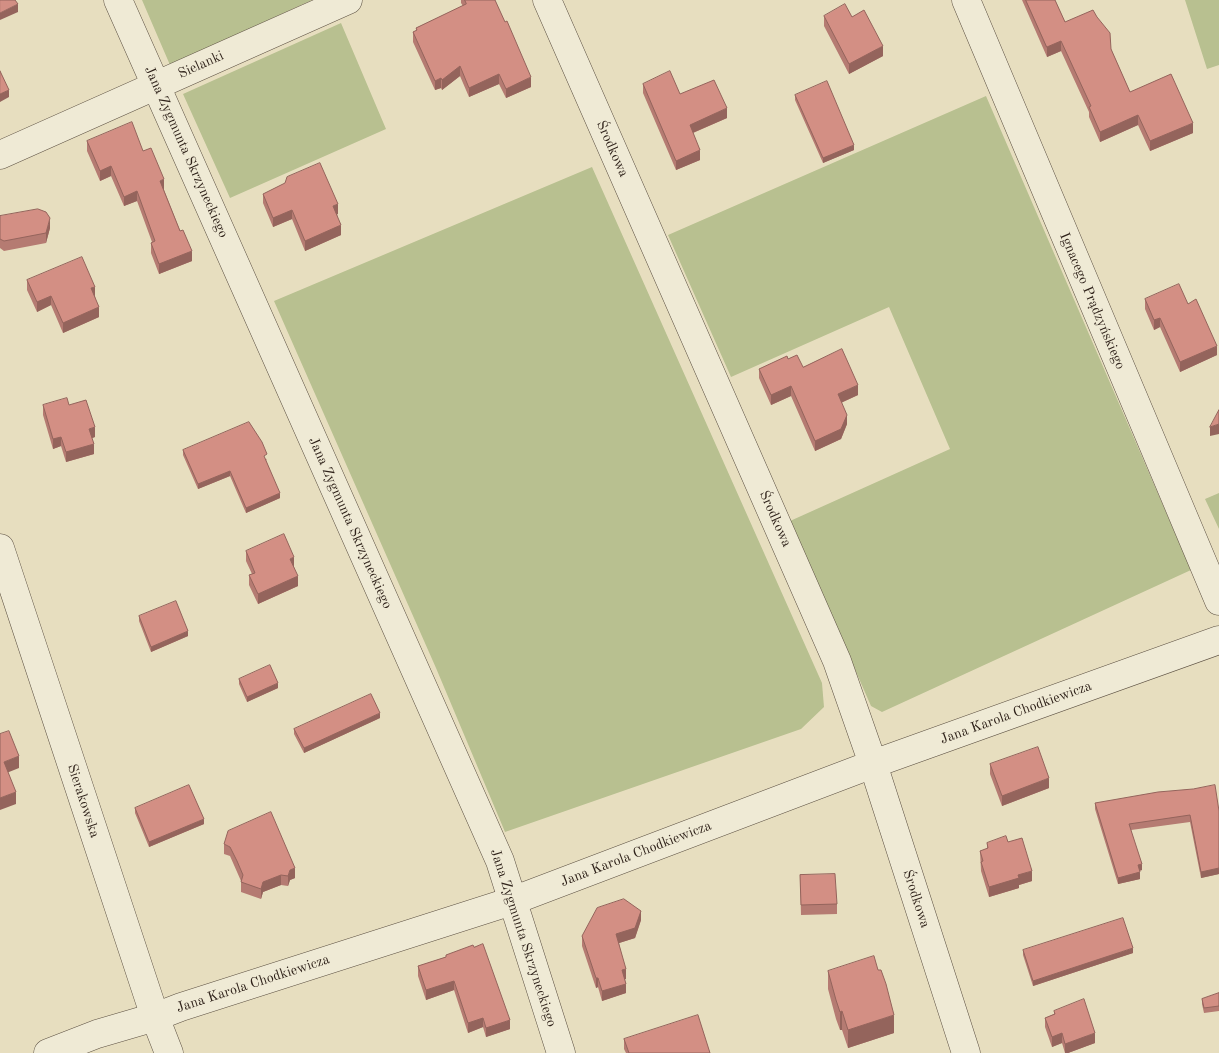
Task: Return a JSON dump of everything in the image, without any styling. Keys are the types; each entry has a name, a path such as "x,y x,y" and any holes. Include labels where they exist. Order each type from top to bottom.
{"street":[{"name":"Jana Zygmunta Skrzyneckiego","path":"118,0 500,861 561,1053"},
{"name":"Sielanki","path":"0,155 348,0"},
{"name":"Środkowa","path":"547,0 833,652 873,764 966,1053"},
{"name":"Ignacego Prądzyńskiego","path":"966,0 1219,601"},
{"name":"Sierakowska","path":"0,548 155,1017 169,1053"},
{"name":"Jana Karola Chodkiewicza","path":"48,1053 96,1034 155,1017 190,1004 512,901 873,764 1219,640"}],"green space":[{"path":"142,0 312,0 170,65"},
{"path":"1185,0 1219,0 1219,65 1207,69"},
{"path":"341,23 386,129 230,198 183,94"},
{"path":"986,96 1191,570 882,712 871,706 790,521 950,449 889,307 731,377 668,235"},
{"path":"592,167 822,683 824,707 801,729 505,832 436,668 274,301"},
{"path":"1219,493 1219,529 1205,499"}],"building":[{"path":"0,0 15,0 18,4 0,13"},
{"path":"465,0 495,0 505,22 507,21 531,77 506,89 499,74 469,88 460,66 442,80 441,78 435,81 413,32 417,30 416,28 466,4"},
{"path":"1026,0 1055,0 1065,22 1093,10 1110,33 1111,49 1130,92 1171,74 1193,123 1150,141 1138,115 1100,132 1089,107 1091,106 1061,41 1047,47"},
{"path":"845,4 852,17 864,10 883,46 849,64 824,16"},
{"path":"0,71 9,90 0,94"},
{"path":"670,71 680,94 714,80 727,108 690,125 700,150 676,161 643,84"},
{"path":"827,81 854,145 823,158 795,95"},
{"path":"132,122 143,151 151,148 164,179 160,181 180,231 183,230 192,251 159,264 151,243 155,241 137,191 124,197 111,166 100,171 87,141"},
{"path":"320,163 338,204 333,206 341,225 305,241 292,210 273,218 263,194 285,183 287,177"},
{"path":"38,209 46,212 50,218 46,233 4,241 0,239 0,216"},
{"path":"82,257 95,287 91,288 99,307 63,323 51,296 37,302 27,280"},
{"path":"1179,284 1188,304 1196,299 1217,346 1180,362 1160,318 1154,320 1145,299"},
{"path":"842,349 858,385 838,394 847,415 841,429 815,441 791,386 771,395 759,369 787,356 788,359 797,355 803,367"},
{"path":"67,398 69,405 86,400 95,427 89,429 94,444 66,452 61,437 53,439 43,405"},
{"path":"1219,410 1219,424 1210,427"},
{"path":"249,422 262,442 267,454 264,456 280,493 246,508 230,471 198,484 183,450"},
{"path":"284,534 294,557 290,559 298,576 258,594 249,575 255,573 246,551"},
{"path":"176,601 188,631 151,647 139,616"},
{"path":"270,665 278,683 247,697 239,679"},
{"path":"371,694 380,713 304,748 294,729"},
{"path":"9,731 19,756 4,762 16,792 0,798 0,734"},
{"path":"1038,747 1049,778 1002,796 990,764"},
{"path":"189,785 204,819 149,842 135,808"},
{"path":"1215,785 1219,811 1219,868 1201,872 1190,815 1129,824 1142,864 1138,865 1140,872 1118,878 1095,803 1158,792"},
{"path":"271,812 295,868 290,870 288,876 281,875 263,882 261,889 241,882 243,875 237,861 230,847 224,844 228,831"},
{"path":"1006,836 1008,842 1022,838 1032,871 1018,875 1019,878 989,887 981,862 983,861 980,851 988,848 987,843"},
{"path":"835,874 837,904 801,905 800,875"},
{"path":"624,899 641,911 635,928 616,934 626,969 622,970 626,984 602,991 582,936 597,908"},
{"path":"1123,918 1133,948 1033,981 1023,950"},
{"path":"483,944 510,1020 486,1028 483,1018 468,1023 454,981 426,990 418,966 446,957 446,955 473,945 474,947"},
{"path":"874,956 878,970 881,970 886,984 894,1015 848,1030 842,1011 840,1012 828,971"},
{"path":"1219,993 1219,1006 1204,1008 1202,999"},
{"path":"1084,999 1095,1033 1065,1044 1062,1033 1052,1037 1045,1018 1055,1014 1054,1011"},
{"path":"698,1015 710,1053 629,1053 624,1039"}]}
